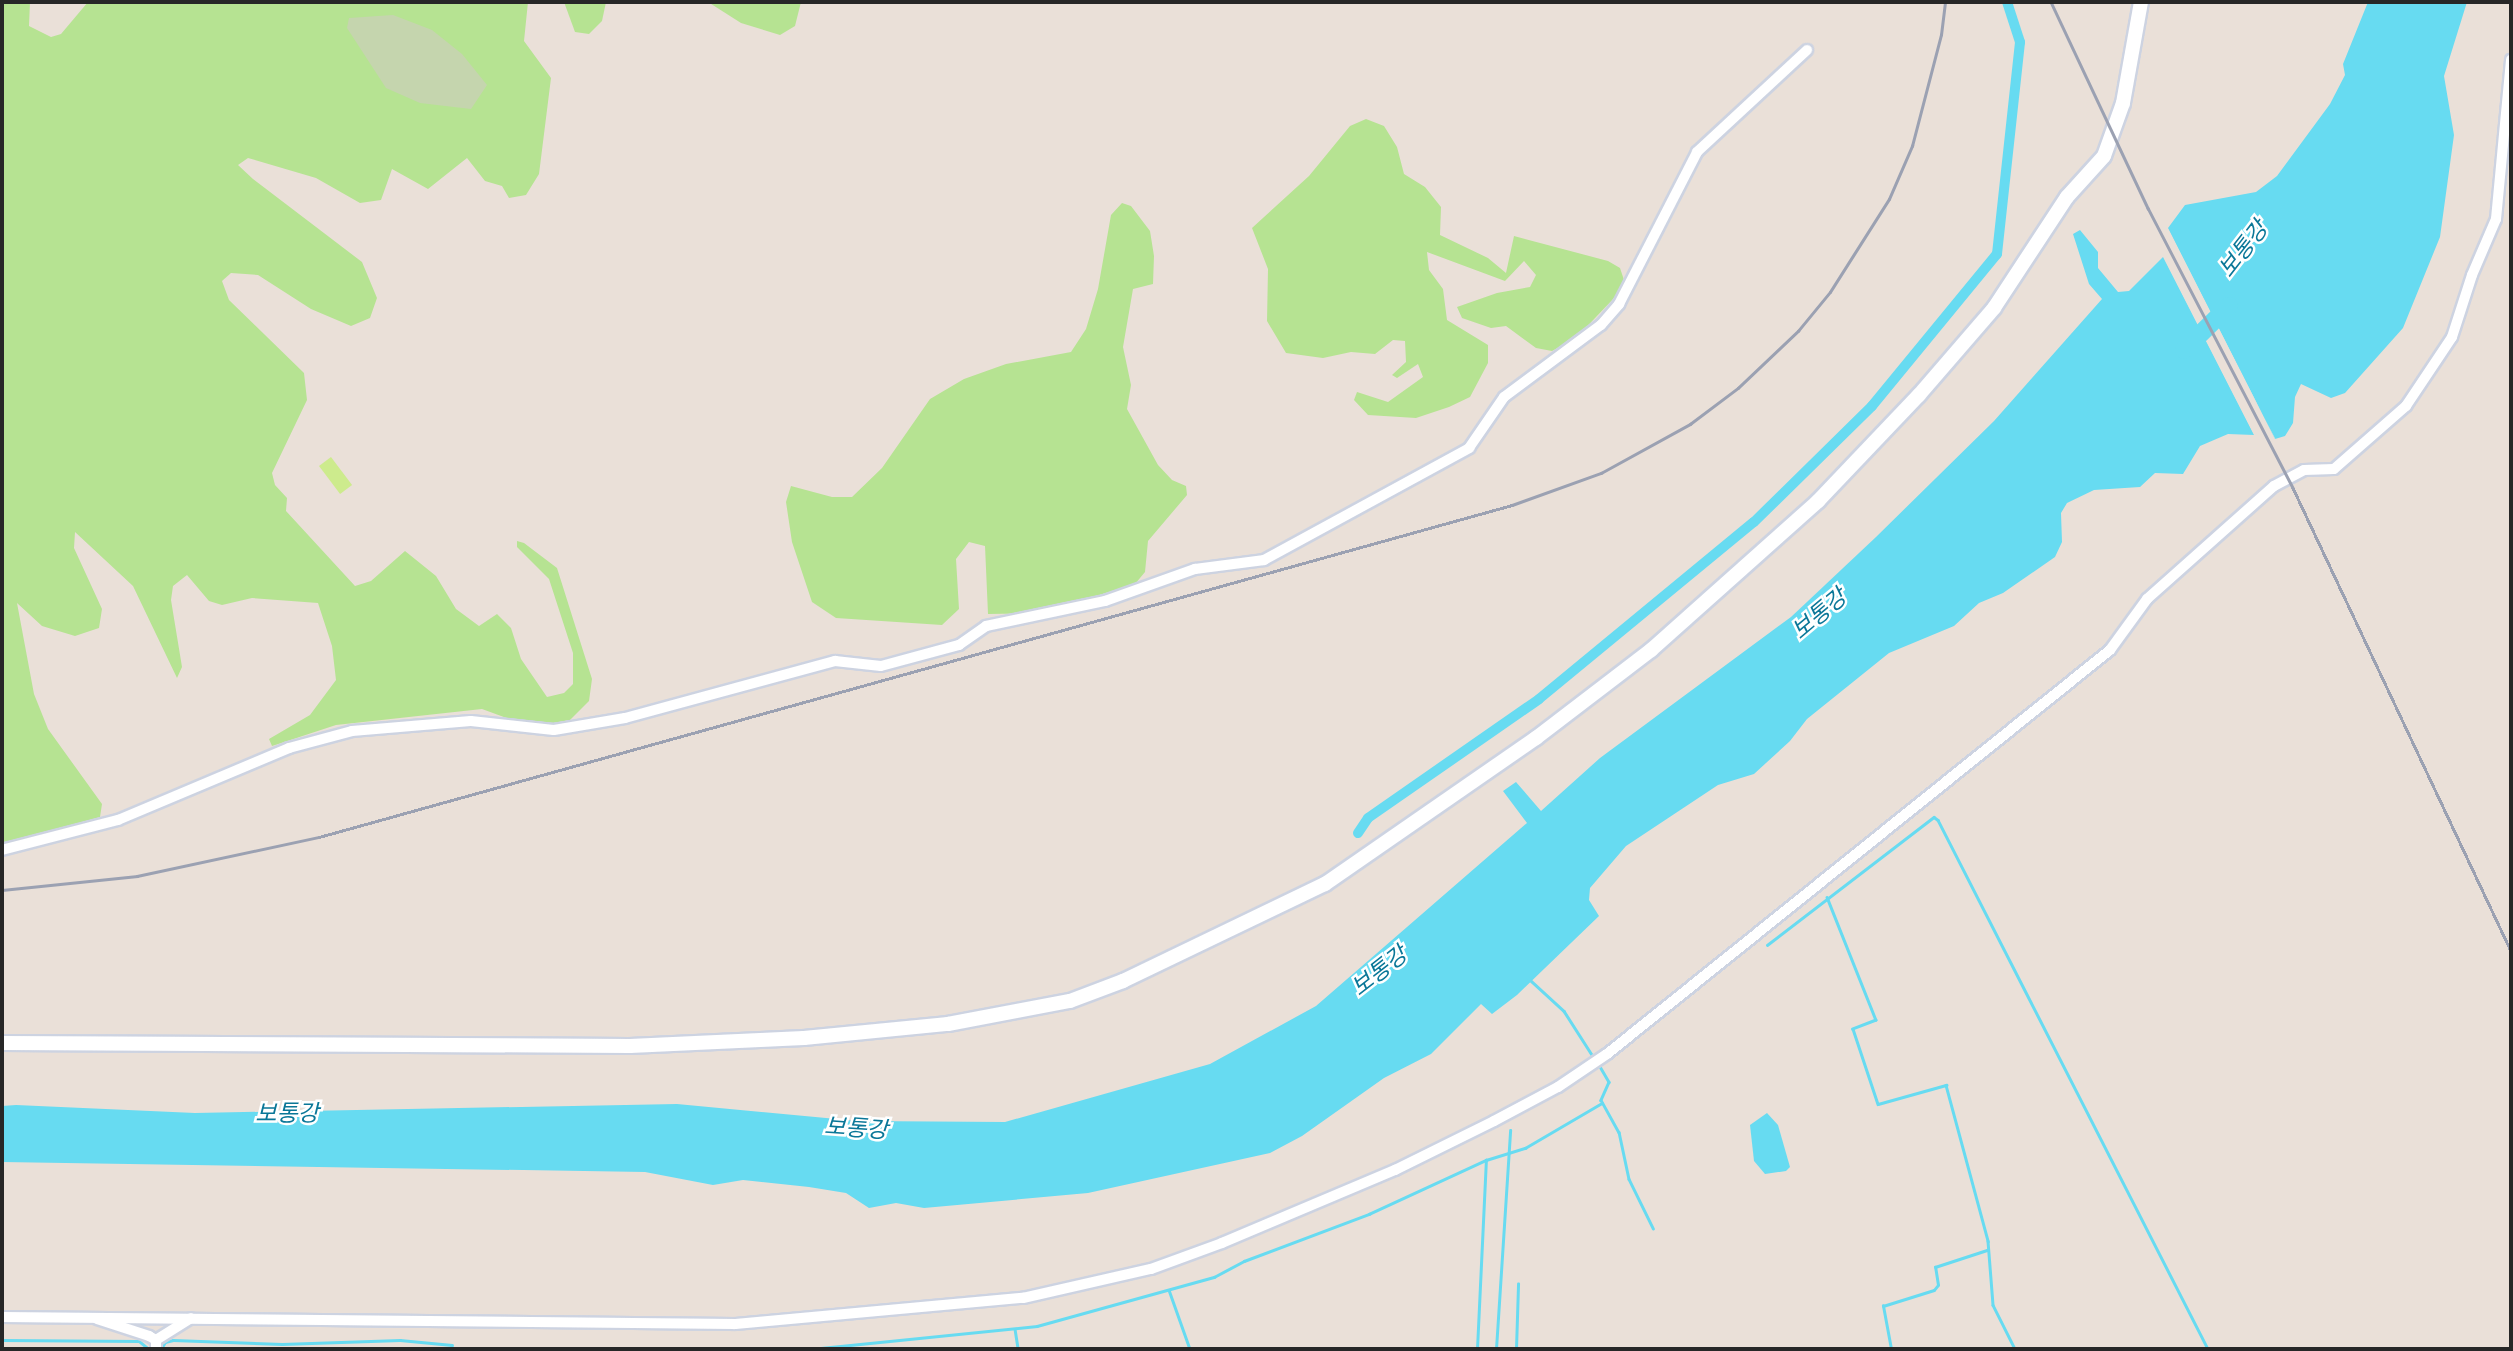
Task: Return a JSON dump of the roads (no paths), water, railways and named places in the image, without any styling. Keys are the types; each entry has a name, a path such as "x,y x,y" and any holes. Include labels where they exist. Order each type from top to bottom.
{"main road":[{"path":"2,1043 630,1046 907,1029 1070,1001 1123,981 1325,884 1536,738 1651,650 1818,501 1919,395 1994,308 2067,197 2104,156 2123,103 2141,2"}],"street":[{"path":"2,850 118,820 289,748 352,731 471,721 554,730 625,718 835,661 881,666 959,645 986,626 1105,601 1195,569 1264,560 1469,448 1504,397 1601,325 1623,295 1698,152 1807,50"},
{"path":"2,1317 195,1316 735,1324 1023,1298 1151,1269 1222,1243 1395,1170 1558,1087 1607,1054 2110,650 2147,598 2274,486 2304,470 2334,469 2406,406 2452,337 2472,275 2496,219 2511,60"},
{"path":"90,1317 156,1345 195,1316"}],"water":[{"path":"2368,2 2467,2 2444,76 2454,135 2440,237 2403,328 2345,393 2331,398 2301,384 2295,397 2293,423 2285,436 2275,439 2168,228 2185,205 2256,192 2277,176 2330,104 2345,75 2343,64"},
{"path":"2080,230 2098,252 2098,268 2118,292 2129,291 2163,257 2254,435 2228,434 2200,446 2183,474 2155,473 2140,487 2094,490 2067,503 2061,513 2062,542 2055,557 2003,593 1979,603 1954,626 1889,653 1807,719 1790,741 1754,774 1718,785 1626,846 1590,888 1589,900 1599,916 1517,995 1492,1014 1481,1004 1431,1054 1384,1078 1302,1136 1270,1153 1088,1193 924,1208 896,1203 869,1208 846,1193 809,1187 743,1180 713,1185 645,1172 2,1162 2,1106 195,1113 677,1104 858,1121 1005,1122 1210,1064 1316,1006 1527,823 1503,791 1516,782 1541,811 1600,758 1791,617 1876,537 1994,421 2102,299 2089,284 2073,234"},
{"path":"1767,1113 1778,1125 1790,1167 1786,1171 1765,1174 1754,1161 1750,1125"}],"waterway":[{"path":"1358,833 1368,818 1539,699 1754,522 1872,406 1997,254 2020,42 2007,2"},
{"name":"보통강","path":"2184,350 2229,306"},
{"path":"1767,945 1934,817 1938,820 2208,1349"},
{"path":"1827,897 1876,1020 1853,1029 1878,1104 1946,1085 1988,1241 1993,1305 2015,1349"},
{"path":"1528,978 1564,1011 1594,1058"},
{"path":"1598,1063 1609,1082 1601,1100 1619,1132 1629,1179 1653,1228"},
{"path":"811,1349 1037,1326 1214,1277 1244,1261 1369,1214 1486,1160 1525,1148 1602,1103"},
{"path":"1496,1349 1510,1130"},
{"path":"1477,1349 1486,1160"},
{"path":"1891,1349 1883,1306 1934,1290 1938,1285 1935,1267 1987,1250"},
{"path":"1516,1349 1518,1284"},
{"path":"1169,1290 1190,1349"},
{"path":"1015,1329 1018,1349"},
{"path":"2,1340 139,1341 149,1349"},
{"path":"161,1349 165,1342 173,1340 282,1344 400,1340 452,1345 452,1349"}],"railway":[{"path":"2,890 137,876 319,837 1512,505 1601,473 1690,424 1738,388 1798,331 1830,292 1889,199 1912,146 1941,35 1945,2"},
{"path":"2051,2 2148,208 2293,488 2511,951"}]}
